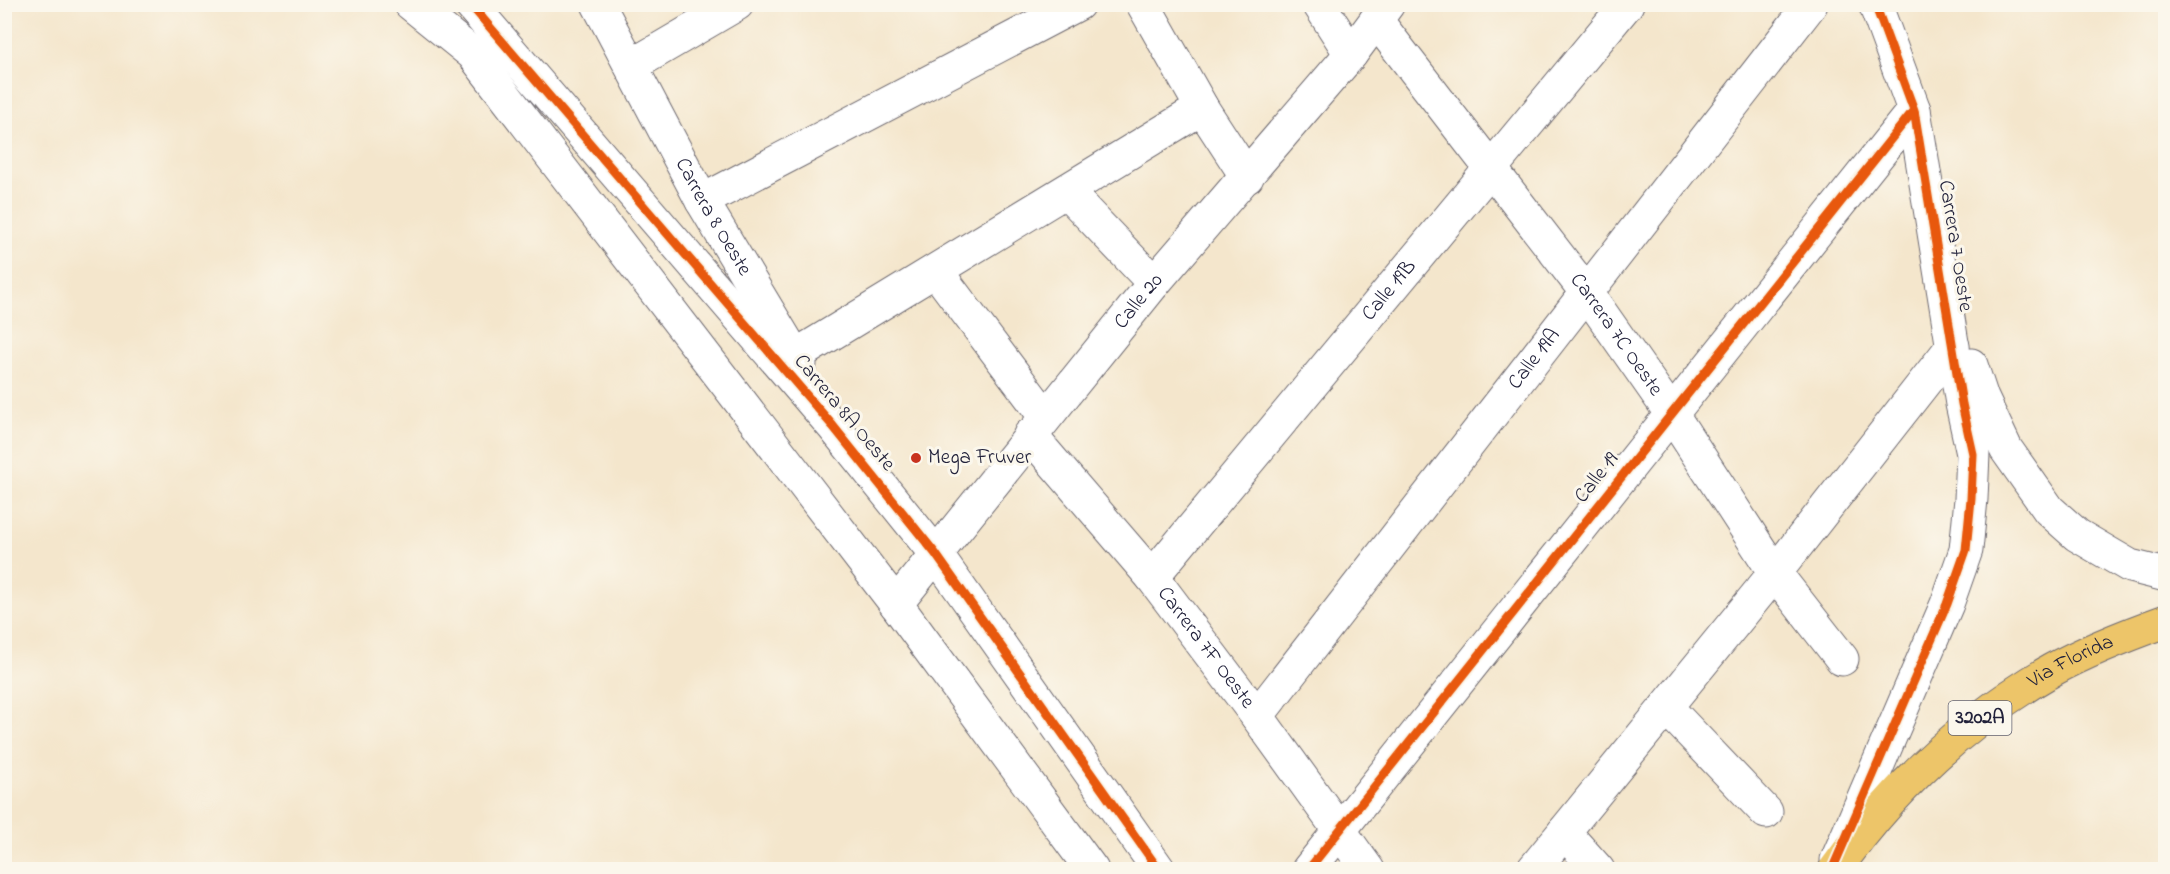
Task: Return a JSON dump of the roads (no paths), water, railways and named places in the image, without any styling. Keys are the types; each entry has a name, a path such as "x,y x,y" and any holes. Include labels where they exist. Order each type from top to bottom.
{"main road":[{"name":"Via Florida","path":"1834,870 1865,828 1906,782 1952,740 2001,702 2054,669 2109,642 2166,621"}],"street":[{"path":"411,4 473,54 896,604 1092,870"},
{"name":"Carrera 8A Oeste","path":"470,4 833,426 935,554 1159,870"},
{"name":"Carrera 8 Oeste","path":"598,4 702,201 795,356 833,426"},
{"path":"631,66 737,4"},
{"path":"702,201 1078,4"},
{"path":"1143,4 1202,108 1246,177"},
{"path":"1319,4 1351,54"},
{"name":"Calle 19B","path":"1152,578 1627,4"},
{"name":"Calle 19A","path":"1257,716 1811,4"},
{"name":"Carrera 7 Oeste","path":"1834,870 1947,604 1966,550 1971,499 1973,454 1962,404 1914,110 1875,4"},
{"name":"Calle 20","path":"896,604 1154,283 1351,54 1382,12"},
{"name":"Carrera 7C Oeste","path":"1382,12 1491,169 1587,293 1671,413 1774,573 1842,659"},
{"path":"795,356 1202,108"},
{"name":"Calle 19","path":"1308,870 1914,110"},
{"path":"1067,192 1154,283"},
{"name":"Carrera 7 Oeste","path":"1940,267 1982,398 2006,448 2049,510 2077,535 2130,566 2166,575"},
{"name":"Carrera 7F Oeste","path":"936,271 1038,425 1257,716 1368,870"},
{"path":"1533,870 1774,573 1953,346"},
{"path":"1666,707 1766,812"},
{"path":"1564,832 1598,870"}],"place":[{"name":"Mega Fruver","path":"916,458"}]}
